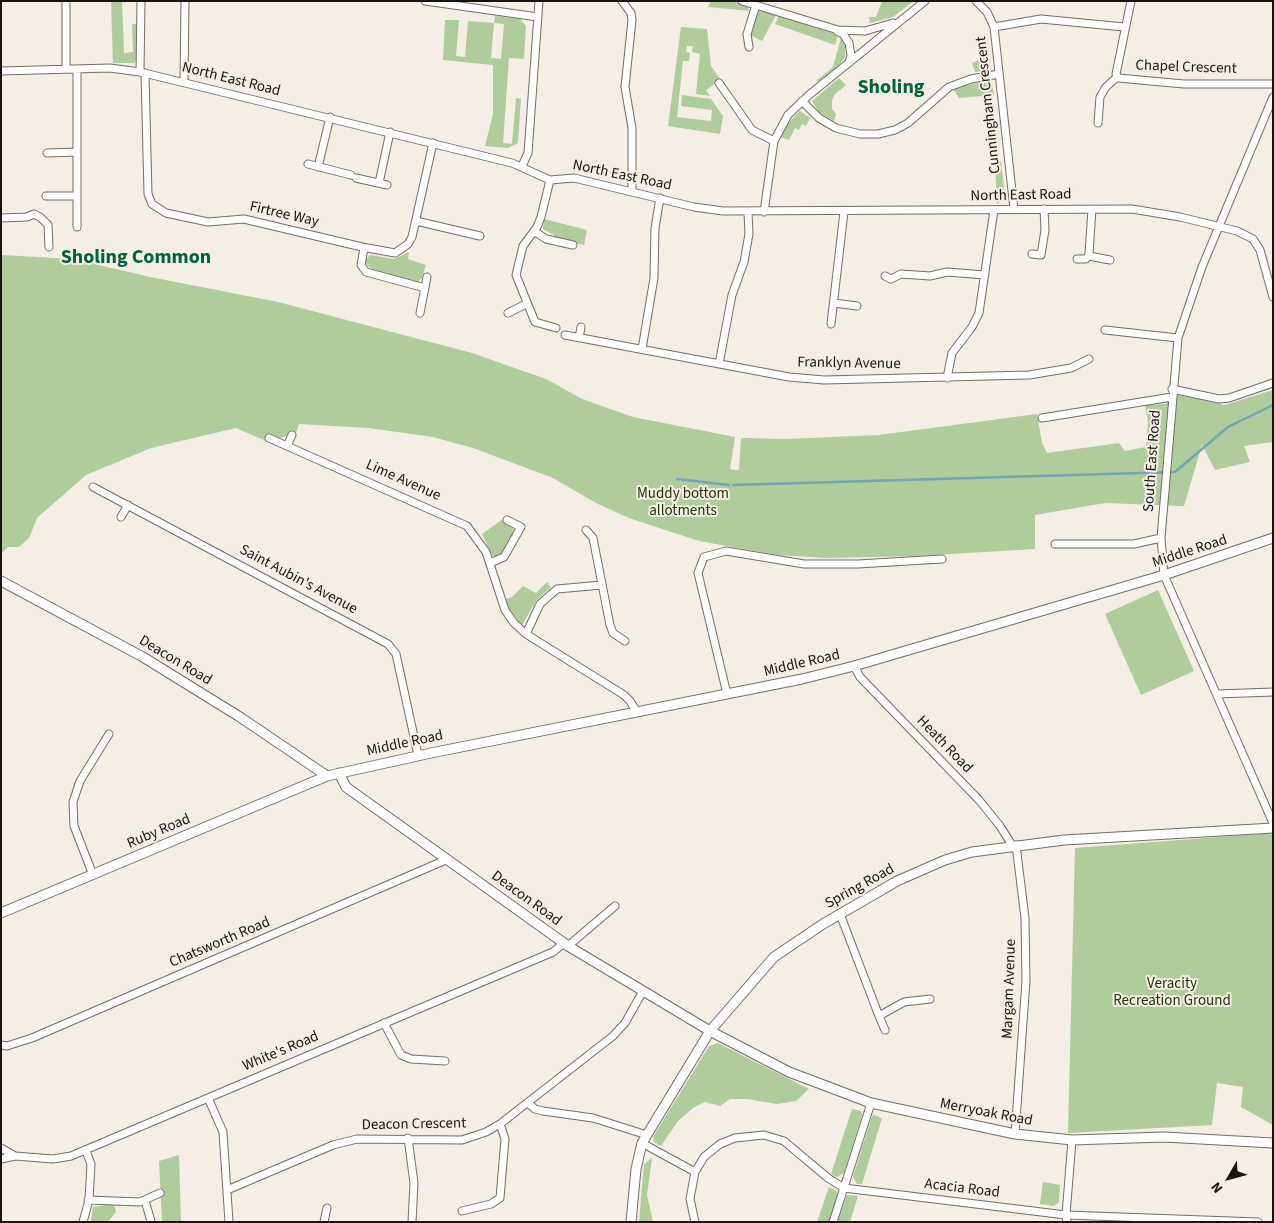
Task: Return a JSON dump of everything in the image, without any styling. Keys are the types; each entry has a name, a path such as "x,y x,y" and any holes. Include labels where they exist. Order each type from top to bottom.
{"street":[{"path":"66,1 66,69"},
{"name":"Firtree Way","path":"141,1 147,190 150,201 155,207 166,213 204,222 244,220 388,253 399,251 411,241 433,143"},
{"path":"184,82 185,1"},
{"path":"424,1 538,17"},
{"path":"522,166 528,152 539,1"},
{"path":"622,1 631,13 632,20 625,87 632,128 632,192"},
{"path":"742,1 835,30 842,34 848,43 851,56 847,64"},
{"path":"764,212 774,141 784,120 802,101 925,1"},
{"name":"Cunningham Crescent","path":"976,1 987,12 994,27 1014,209"},
{"name":"Chapel Crescent","path":"1131,1 1124,27 1117,77 1184,84 1273,84"},
{"path":"749,47 747,34 756,6"},
{"path":"835,30 865,31 889,25 902,18"},
{"name":"Cunningham Crescent","path":"994,27 1040,19 1124,27"},
{"name":"North East Road","path":"1,70 118,68 330,117 522,166 550,180 574,178 709,209 748,212 1132,209 1180,217 1243,233 1256,242 1273,297"},
{"path":"77,69 77,228"},
{"path":"802,101 814,114 836,128 860,134 878,134 895,130 908,123 949,87 971,79 999,74"},
{"path":"1098,123 1100,96 1106,87 1117,77"},
{"path":"719,83 752,130 774,141"},
{"name":"South East Road","path":"1273,97 1191,297 1178,338 1172,389 1161,538 1164,575 1273,823"},
{"path":"318,166 330,117"},
{"path":"379,183 390,132"},
{"path":"47,153 77,152"},
{"path":"308,164 387,185"},
{"path":"550,180 541,217 523,246 516,271 518,285 534,322 556,328"},
{"path":"46,196 76,196"},
{"path":"642,350 653,279 654,237 660,198"},
{"path":"1032,254 1041,255 1045,230 1044,209"},
{"path":"1088,256 1092,209"},
{"path":"947,378 952,352 975,322 985,275 994,210"},
{"path":"719,364 732,295 744,262 749,234 748,212"},
{"path":"832,324 844,212"},
{"path":"1,218 27,217 34,214 48,225 49,246"},
{"path":"416,221 480,236"},
{"path":"534,231 546,238 573,245"},
{"path":"364,248 361,265 366,272 425,288"},
{"path":"1077,259 1086,259 1088,256 1110,260"},
{"path":"890,281 901,274 930,276 947,272 985,275"},
{"path":"420,313 427,276"},
{"path":"834,302 857,306"},
{"path":"980,303 990,304"},
{"path":"508,313 526,304"},
{"path":"579,338 581,327"},
{"path":"1105,330 1178,338"},
{"name":"Franklyn Avenue","path":"565,335 789,377 824,380 1037,374 1073,368 1088,359"},
{"path":"1172,389 1219,399 1229,398 1272,383"},
{"path":"1042,418 1172,397"},
{"path":"288,446 292,435"},
{"name":"Lime Avenue","path":"269,438 468,526 479,540 490,563 505,610 514,623 526,634 624,695 637,712"},
{"name":"Saint Aubin's Avenue","path":"93,487 388,644 396,654 418,755"},
{"path":"121,517 128,505"},
{"path":"490,563 504,557 521,527 508,520"},
{"path":"586,530 593,538 612,630 625,641"},
{"path":"1055,544 1134,544 1161,538"},
{"name":"Middle Road","path":"328,776 418,755 798,680 854,666 1164,575 1273,538"},
{"path":"727,694 698,573 704,557 726,551 804,564 942,559"},
{"name":"Deacon Road","path":"1,581 133,651 240,716 328,776"},
{"path":"526,634 540,604 557,589 602,585"},
{"name":"Heath Road","path":"854,666 860,677 979,800 1014,845"},
{"path":"1217,694 1273,692"},
{"path":"93,875 74,826 73,802 80,781 109,734"},
{"name":"Deacon Road","path":"338,773 346,787 566,944 710,1031"},
{"name":"Ruby Road","path":"1,913 328,776"},
{"name":"Spring Road","path":"631,1222 636,1168 644,1139 710,1031 774,957 840,914 897,881 945,860 972,852 1014,845 1273,828"},
{"name":"Margam Avenue","path":"1014,845 1025,918 1026,986 1015,1134"},
{"name":"Chatsworth Road","path":"1,1045 7,1046 30,1038 448,860"},
{"name":"White's Road","path":"1,1159 15,1156 63,1159 86,1150 553,952 616,906"},
{"path":"840,914 885,1030"},
{"name":"Deacon Crescent","path":"227,1190 340,1143 370,1137 462,1140 486,1132 528,1103 620,1029 643,991"},
{"path":"879,1016 904,1002 930,999"},
{"path":"384,1023 395,1047 405,1058 445,1061"},
{"name":"Merryoak Road","path":"710,1031 786,1070 871,1104 1015,1134 1072,1140 1164,1136 1273,1143"},
{"path":"208,1098 222,1132 228,1222"},
{"path":"528,1103 535,1109 543,1111 593,1118 644,1139 695,1172 690,1199 695,1222"},
{"path":"833,1222 871,1104"},
{"path":"462,1211 491,1204 500,1198 505,1139 500,1124"},
{"name":"Acacia Road","path":"695,1172 704,1157 720,1144 735,1138 764,1135 784,1142 828,1178 844,1188 1065,1220 1258,1222"},
{"path":"408,1138 414,1175 412,1222"},
{"path":"1065,1220 1072,1140"},
{"path":"1,1148 15,1156"},
{"path":"82,1222 88,1200 91,1164 86,1150"},
{"path":"88,1200 145,1201 160,1193"},
{"path":"145,1201 151,1221"},
{"path":"324,1222 327,1208"}],"green space":[{"path":"111,1 122,1 124,53 133,52 132,24 136,24 137,58 134,63 113,63"},
{"path":"711,1 732,1 746,5 750,11 708,7"},
{"path":"882,1 914,1 893,17 870,23 869,17 876,17"},
{"path":"762,10 776,15 762,41 750,35 756,13"},
{"path":"495,16 520,19 526,26 524,59 509,58 503,143 512,144 516,98 521,99 518,143 508,148 485,146 493,114 493,65 443,60 445,20 459,20 456,56 465,57 468,21 494,23","holes":["494,23 504,24 501,59 491,58"]},
{"path":"779,16 838,35 835,45 775,24"},
{"path":"681,27 707,29 711,66 721,80 706,90 710,96 696,94 700,54 692,52 693,46 687,46 686,52 690,53 689,61 683,61 677,117 711,121 712,110 681,106 682,95 711,99 723,116 720,134 668,126"},
{"path":"841,38 845,46 845,57 839,65 818,82 817,80 833,67"},
{"path":"988,41 990,70 975,72 972,63 981,59 978,43"},
{"path":"839,78 846,85 835,94 832,100 832,109 836,114 834,121 819,112 812,101"},
{"path":"991,81 994,95 959,98 954,90 967,85"},
{"path":"800,111 810,118 806,126 802,124 799,130 795,128 789,140 780,137 789,122"},
{"path":"1001,161 1005,198 997,204 995,162"},
{"path":"544,219 587,230 584,245 553,237 554,235 543,229"},
{"path":"409,252 408,259 426,265 422,278 416,283 374,271 364,262 370,255 394,259"},
{"name":"Muddy bottom allotments","path":"1,255 73,259 150,277 278,302 472,353 546,379 582,399 633,417 735,437 730,469 734,470 739,470 741,438 787,439 879,435 1037,414 1042,443 1047,453 1119,443 1125,451 1146,447 1148,422 1145,405 1165,404 1179,395 1225,405 1273,390 1273,442 1244,446 1250,462 1215,470 1202,445 1184,506 1105,503 1035,515 1035,549 917,556 827,558 778,555 699,541 629,518 596,503 553,478 473,448 433,437 369,428 299,424 295,435 289,432 287,436 280,438 269,434 266,441 236,428 151,448 86,475 37,518 29,538 19,547 8,547 1,554"},
{"path":"503,519 512,525 514,532 503,553 497,557 492,555 482,534"},
{"path":"547,582 551,587 536,601 522,625 509,609 506,599 512,597 523,586 536,593"},
{"path":"1158,590 1194,671 1141,695 1105,614"},
{"name":"Veracity Recreation Ground","path":"1271,833 1273,837 1273,1125 1241,1107 1243,1087 1217,1083 1212,1125 1068,1133 1075,848"},
{"path":"718,1043 809,1089 796,1101 777,1104 747,1099 730,1099 720,1106 705,1102 693,1108 678,1121 661,1146 654,1142 653,1137 709,1046"},
{"path":"852,1109 861,1111 862,1115 844,1173 837,1177 831,1174"},
{"path":"872,1116 882,1118 862,1184 857,1184 853,1177"},
{"path":"179,1155 181,1222 162,1222 159,1161"},
{"path":"652,1158 647,1195 653,1222 639,1222 644,1164"},
{"path":"1043,1182 1060,1185 1059,1202 1054,1206 1040,1204"},
{"path":"829,1187 838,1194 829,1222 817,1222"},
{"path":"847,1195 858,1196 850,1222 837,1222"},
{"path":"114,1204 116,1212 108,1222 91,1222 93,1207"}],"waterway":[{"path":"733,485 1175,472 1228,427 1273,405"},
{"path":"677,479 729,485"}],"district":[{"name":"Sholing","path":"891,89"},
{"name":"Sholing Common","path":"136,259"}]}
